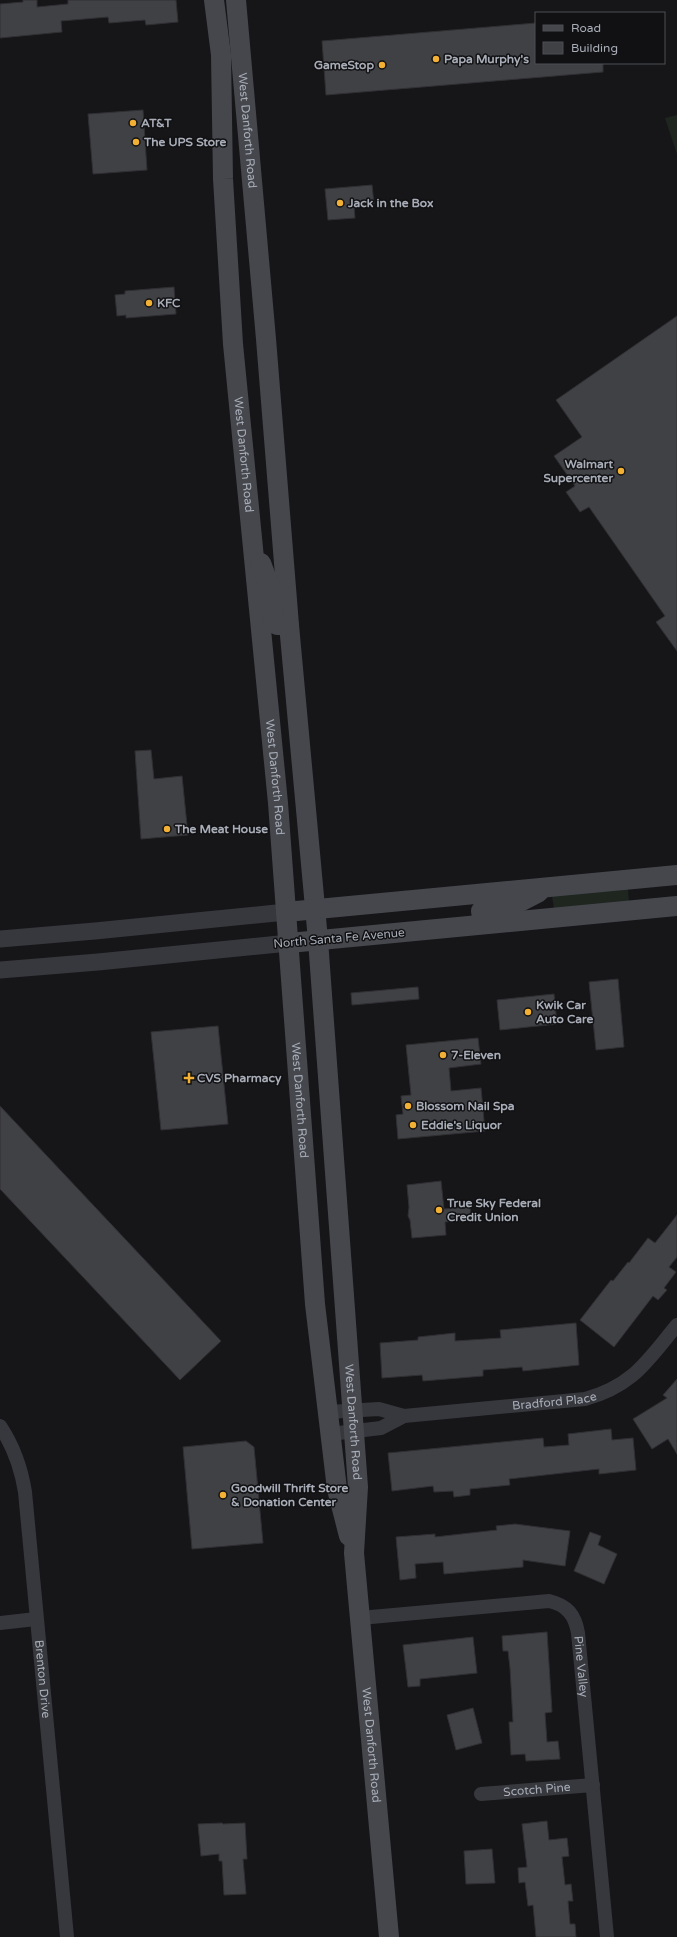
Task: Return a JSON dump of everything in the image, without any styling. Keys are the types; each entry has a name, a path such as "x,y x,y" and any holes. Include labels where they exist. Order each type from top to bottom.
{"main road":[{"name":"West Danforth Road","path":"214,0 221,55 224,179 233,344 278,803 315,1296 337,1489 354,1553"},
{"name":"West Danforth Road","path":"236,0 266,339 289,625 316,908 358,1487 354,1553 390,1937"},
{"path":"250,529 271,590 274,623 277,625 289,625"},
{"path":"286,912 677,875"},
{"path":"483,924 481,911 510,907 550,887"},
{"name":"North Santa Fe Avenue","path":"289,943 677,906"}],"street":[{"path":"0,939 286,912"},
{"name":"North Santa Fe Avenue","path":"0,970 289,943"},
{"name":"Bradford Place","path":"328,1412 379,1409 404,1416 570,1401 599,1395 611,1391 635,1374 648,1361 677,1325"},
{"name":"Bradford Place","path":"330,1434 381,1428 404,1416"},
{"name":"Brenton Drive","path":"0,1426 13,1448 21,1468 25,1492 66,1937"},
{"name":"Pine Valley","path":"360,1618 549,1601 564,1606 573,1616 578,1633 607,1937"},
{"path":"0,1622 36,1619"},
{"name":"Scotch Pine","path":"481,1794 593,1785"}],"shaded area":[{"path":"677,115 677,154 665,118"},
{"path":"628,889 629,902 554,909 552,896"}],"building":[{"path":"23,0 37,0 37,7 68,4 68,0 176,0 178,22 146,25 145,20 109,23 108,17 61,21 62,32 0,38 0,4 23,2"},
{"path":"535,23 535,64 603,64 603,72 326,95 322,41"},
{"path":"143,110 147,170 93,174 88,114"},
{"path":"372,185 374,204 354,206 355,218 328,220 325,189"},
{"path":"174,287 176,314 126,318 126,315 117,316 115,295 125,294 125,291"},
{"name":"Walmart Supercenter","path":"677,316 677,651 656,622 665,616 589,507 580,512 566,492 575,486 554,456 582,437 556,400"},
{"path":"151,750 154,779 182,776 188,835 141,839 135,751"},
{"path":"618,979 624,1047 596,1050 589,982"},
{"path":"418,987 419,999 352,1005 351,993"},
{"path":"554,994 557,1024 500,1030 497,1000"},
{"name":"CVS Pharmacy","path":"218,1026 228,1124 161,1130 151,1032"},
{"path":"478,1038 481,1064 449,1068 451,1091 481,1088 485,1131 398,1139 396,1115 403,1114 401,1096 411,1095 406,1045"},
{"path":"0,1106 221,1341 180,1380 0,1189"},
{"name":"True Sky Federal Credit Union","path":"441,1181 444,1209 470,1207 471,1220 445,1222 446,1235 412,1238 410,1220 408,1216 409,1207 407,1185"},
{"path":"677,1215 677,1257 669,1267 676,1272 664,1288 667,1290 658,1300 653,1296 614,1347 580,1320 611,1280 613,1281 628,1262 629,1263 648,1238 655,1243"},
{"path":"576,1323 579,1365 523,1371 522,1367 483,1370 483,1376 423,1381 422,1375 382,1378 380,1343 418,1340 418,1337 455,1333 455,1341 501,1338 500,1330"},
{"path":"677,1379 677,1454 668,1439 652,1449 633,1419 667,1398 663,1395"},
{"path":"611,1429 612,1440 633,1438 636,1470 599,1474 599,1469 509,1479 510,1485 470,1489 470,1495 454,1497 453,1491 434,1492 433,1486 392,1491 388,1453 543,1438 544,1447 569,1445 568,1434"},
{"name":"Goodwill Thrift Store & Donation Center","path":"246,1441 254,1447 263,1543 192,1549 183,1447"},
{"path":"515,1524 570,1531 565,1566 523,1560 523,1567 444,1574 443,1562 415,1564 416,1578 400,1580 396,1537 435,1534 435,1537 497,1530 496,1526"},
{"path":"590,1532 601,1536 598,1545 617,1554 604,1584 574,1571"},
{"path":"547,1632 552,1712 545,1713 547,1742 558,1741 560,1759 526,1761 525,1754 511,1755 509,1722 513,1722 510,1668 508,1651 503,1651 502,1636"},
{"path":"473,1637 477,1673 420,1679 420,1686 408,1687 403,1645"},
{"path":"473,1708 482,1743 456,1750 447,1715"},
{"path":"547,1821 549,1840 567,1838 569,1856 562,1857 565,1885 571,1884 573,1901 568,1901 570,1924 575,1924 576,1937 536,1937 533,1905 528,1906 525,1882 519,1883 518,1868 527,1867 522,1824"},
{"path":"245,1823 247,1859 243,1859 246,1894 224,1895 222,1861 219,1861 219,1854 201,1856 198,1824"},
{"path":"492,1849 495,1883 466,1884 464,1851"}],"place":[{"name":"Papa Murphy's","path":"436,59"},
{"name":"GameStop","path":"382,65"},
{"name":"AT&T","path":"133,123"},
{"name":"The UPS Store","path":"136,142"},
{"name":"Jack in the Box","path":"340,203"},
{"name":"KFC","path":"149,303"},
{"name":"Walmart Supercenter","path":"621,471"},
{"name":"The Meat House","path":"167,829"},
{"name":"Kwik Car Auto Care","path":"528,1012"},
{"name":"7-Eleven","path":"443,1055"},
{"name":"CVS Pharmacy","path":"189,1078"},
{"name":"Blossom Nail Spa","path":"408,1106"},
{"name":"Eddie's Liquor","path":"413,1125"},
{"name":"True Sky Federal Credit Union","path":"439,1210"},
{"name":"Goodwill Thrift Store & Donation Center","path":"223,1495"}]}
